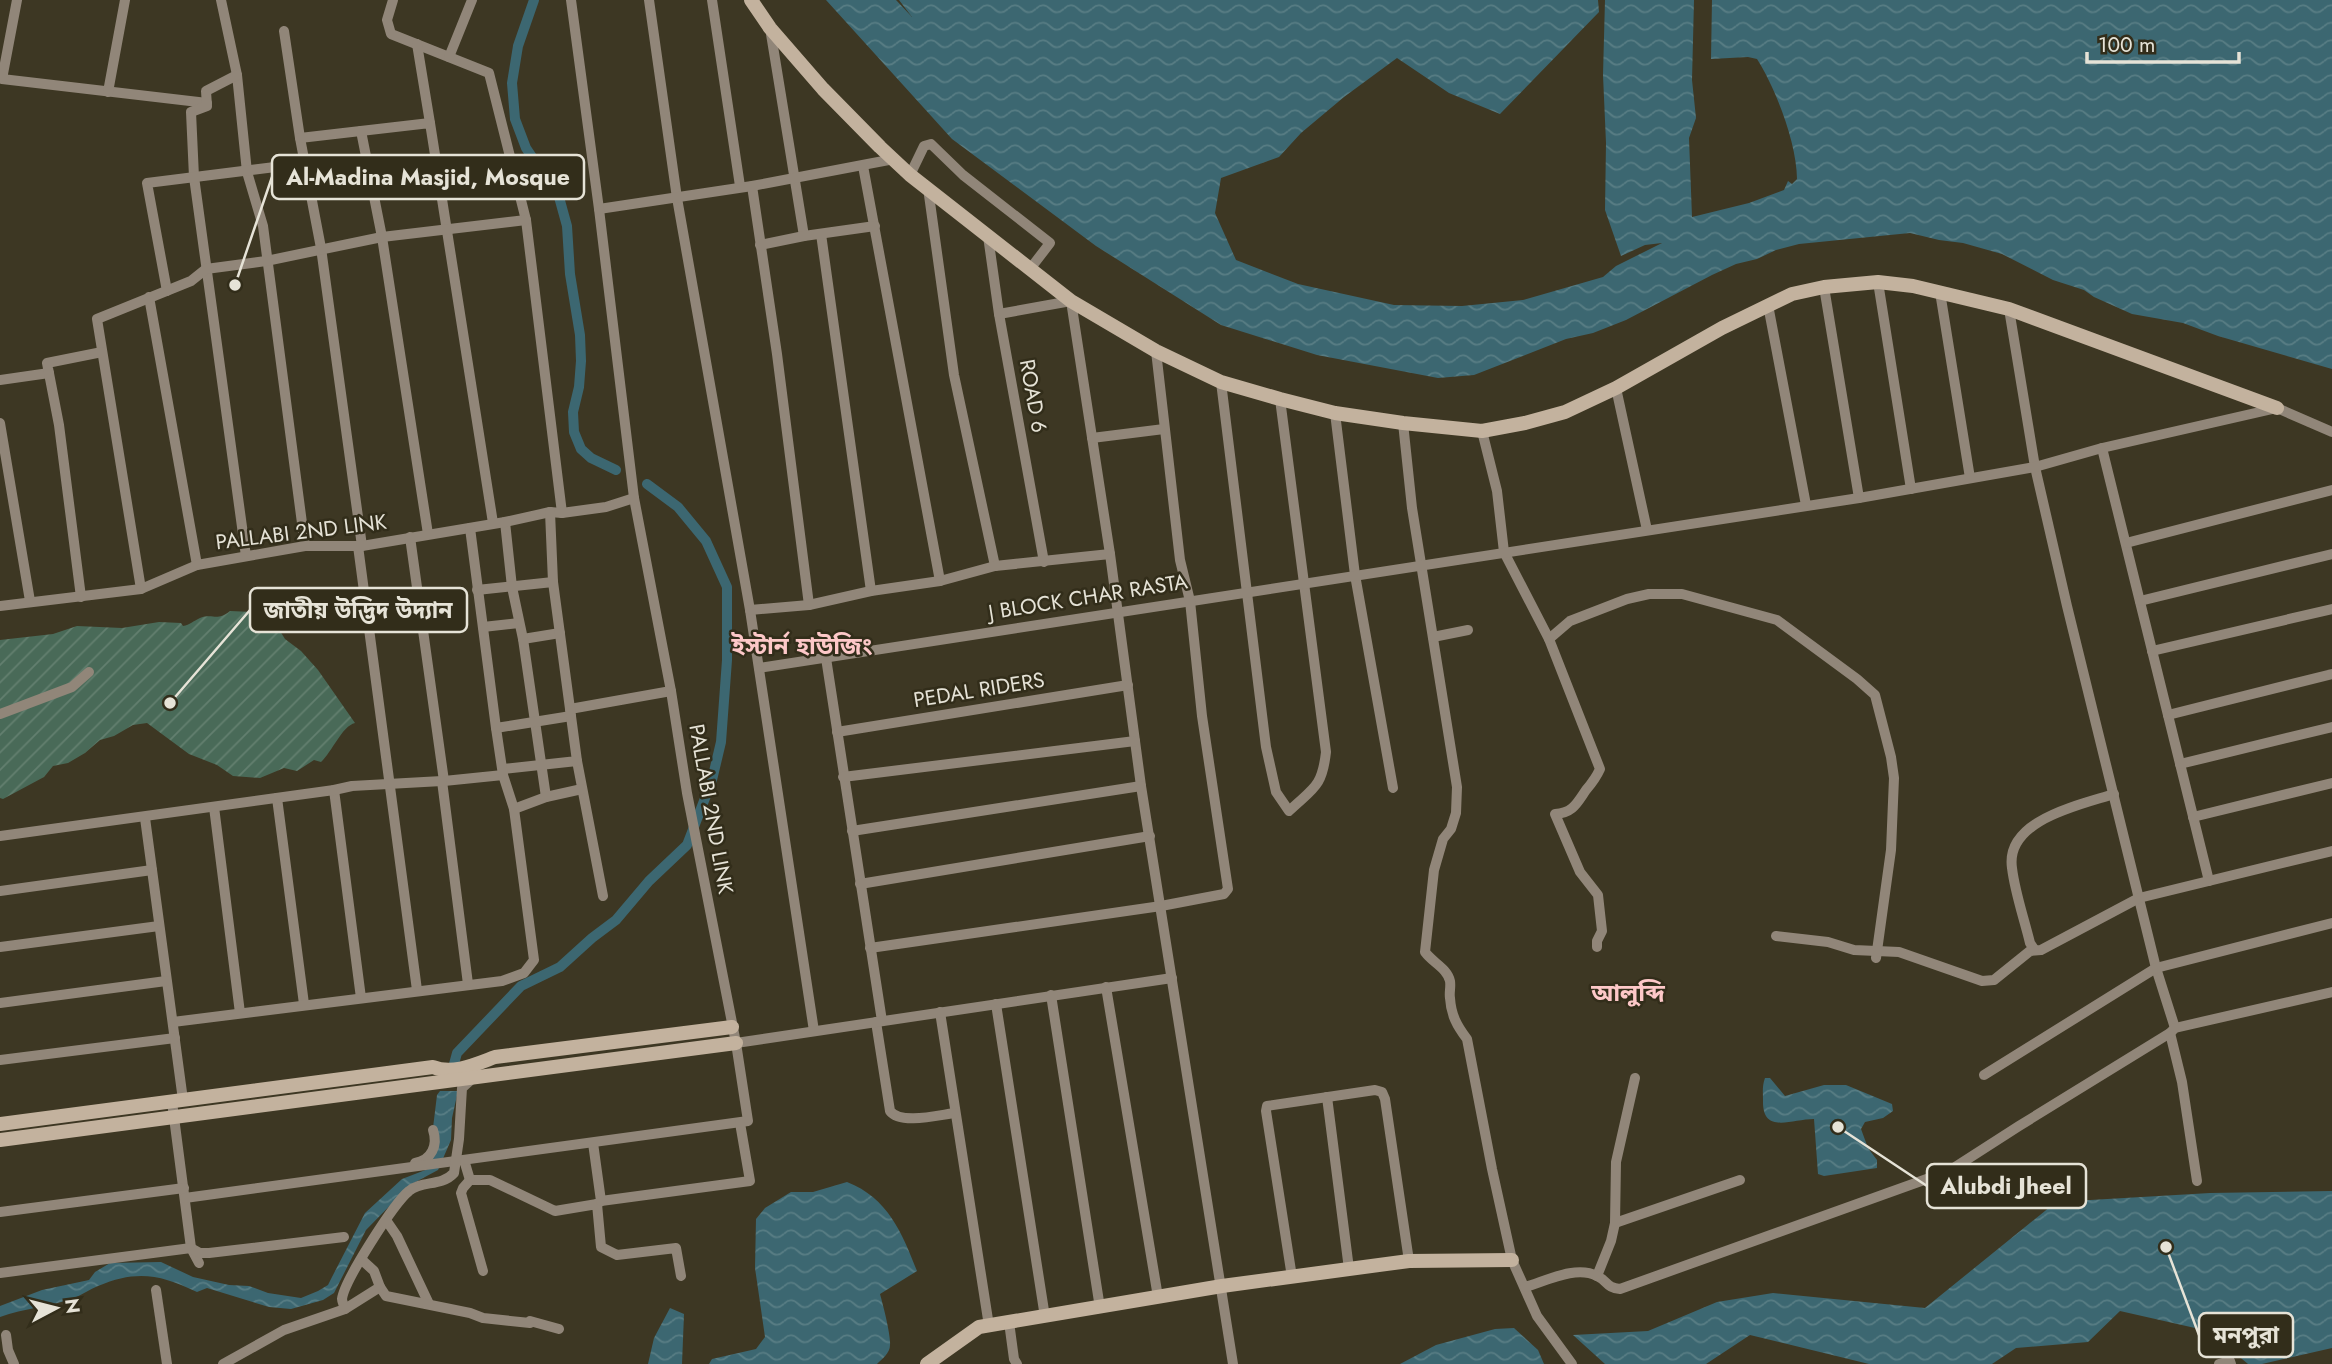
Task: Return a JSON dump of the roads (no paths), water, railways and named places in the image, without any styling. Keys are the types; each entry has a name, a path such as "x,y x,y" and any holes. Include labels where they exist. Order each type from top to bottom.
{"street":[{"path":"17,0 2,79 207,103"},
{"path":"108,92 125,0"},
{"path":"221,0 237,75 247,172 263,226 305,546"},
{"path":"393,0 387,20 391,34 489,73 526,220 562,513"},
{"path":"449,57 472,0"},
{"name":"PALLABI 2ND LINK","path":"571,0 634,498 671,691 687,793 736,1043 748,1121 740,1122"},
{"path":"649,0 677,198 750,611 814,1031"},
{"path":"712,0 740,186"},
{"path":"751,0 770,28 823,89 910,175 1071,301 1156,351 1221,382 1280,399 1335,412 1403,423 1482,431 1565,412 1616,388 1722,328 1793,294 1824,287 1878,282 1913,286 2009,309 2277,408 2332,432"},
{"path":"770,28 804,236"},
{"path":"284,32 300,138 307,163 321,248 416,990"},
{"path":"417,44 446,230 499,523 523,639 546,797"},
{"path":"237,75 206,91 207,106 191,112 194,177 246,556"},
{"path":"300,138 430,123"},
{"path":"361,131 382,237 428,534"},
{"path":"910,175 925,146 931,144 963,175 1050,243 1030,269"},
{"path":"599,209 752,186 894,159"},
{"path":"167,290 147,183 307,163"},
{"path":"863,166 940,581"},
{"path":"752,186 778,354 809,605"},
{"path":"928,188 954,375 995,566"},
{"path":"141,589 97,319 191,281 206,270 266,261 382,237 526,220"},
{"path":"760,245 875,226"},
{"path":"821,234 871,591"},
{"name":"ROAD 6","path":"988,236 999,314 1044,562"},
{"path":"1878,282 1910,489"},
{"path":"1824,287 1859,498"},
{"path":"1940,292 1970,478"},
{"name":"PALLABI 2ND LINK","path":"149,297 197,565 305,546 360,546 550,512 606,507 634,498"},
{"path":"999,314 1071,301"},
{"path":"1071,301 1110,554 1141,786 1233,1364"},
{"path":"1768,305 1806,505"},
{"path":"2009,309 2035,467 2173,1031 2197,1181"},
{"path":"870,948 1161,906 1224,894 1228,889 1202,716 1190,601 1180,560 1156,351"},
{"path":"81,597 59,425 47,363 102,352"},
{"path":"0,380 49,373"},
{"path":"1221,382 1245,592 1271,771 1276,792 1289,811 1317,786 1325,765 1326,752 1280,399"},
{"path":"1616,388 1647,530"},
{"name":"J BLOCK CHAR RASTA","path":"759,668 1859,498 2035,467 2102,447 2277,408"},
{"path":"1335,412 1355,575 1393,788"},
{"path":"0,423 30,601"},
{"path":"1403,423 1412,508 1457,787 1456,813 1451,830 1443,839 1434,870 1425,952 1447,972 1451,983 1449,995 1454,1023 1467,1039 1512,1260 1537,1316 1572,1364"},
{"path":"1091,438 1164,429"},
{"path":"1482,431 1497,491 1504,552 1549,639 1600,769 1594,783 1579,803 1566,813 1555,814 1580,872 1598,895 1602,931 1597,947"},
{"path":"2102,447 2208,881"},
{"path":"2126,543 2332,490"},
{"path":"550,512 553,582 577,761 603,896"},
{"path":"173,1022 502,981 524,973 534,960 514,809 503,772 496,728 470,528"},
{"path":"410,537 468,984"},
{"name":"J BLOCK CHAR RASTA","path":"750,611 809,605 871,591 940,581 995,566 1110,554"},
{"path":"2140,601 2332,554"},
{"path":"0,606 141,589 197,565"},
{"path":"477,590 553,582"},
{"path":"1549,639 1570,621 1627,598 1649,594 1682,594 1777,620 1875,695 1894,778 1892,850 1877,955"},
{"path":"2152,651 2332,610"},
{"path":"483,627 519,623"},
{"path":"1433,637 1468,630"},
{"path":"523,639 560,633"},
{"path":"826,658 870,948 890,1111 894,1117 903,1119 955,1113"},
{"path":"0,714 72,687 89,672"},
{"path":"2168,715 2332,674"},
{"name":"PEDAL RIDERS","path":"837,732 1128,685"},
{"path":"496,728 671,691"},
{"path":"2180,764 2332,727"},
{"path":"843,777 1135,741"},
{"path":"0,836 145,818 352,786 443,781 541,764 577,761"},
{"path":"2193,817 2332,783"},
{"path":"852,831 1141,786"},
{"path":"514,809 546,797 582,789"},
{"path":"334,790 361,998"},
{"path":"2034,950 2011,865 2014,847 2024,831 2060,811 2114,794"},
{"path":"277,798 304,1004"},
{"path":"214,807 240,1013"},
{"path":"145,818 175,1038 184,1193 191,1248 199,1263"},
{"path":"860,884 1150,836"},
{"path":"1776,936 1828,942 1877,955 1899,952 1982,981 1994,980 2034,950 2041,950 2139,898 2332,851"},
{"path":"0,891 152,870"},
{"path":"1984,1075 2156,968 2332,923"},
{"path":"0,947 159,926"},
{"path":"0,1124 736,1043 1172,978"},
{"path":"0,1003 166,981"},
{"path":"1106,987 1158,1297"},
{"path":"1525,1287 1581,1273 1597,1276 1611,1288 1620,1289 1949,1171 2173,1031 2332,992"},
{"path":"1051,995 1100,1308"},
{"path":"996,1004 1045,1317"},
{"path":"940,1012 984,1327"},
{"path":"345,1309 343,1296 370,1241 386,1220 411,1189 445,1181 454,1173 459,1161 461,1087 472,1073 495,1057 732,1027"},
{"path":"0,1060 175,1038"},
{"path":"1597,1276 1615,1223 1616,1163 1635,1078"},
{"path":"1292,1278 1266,1111 1267,1106 1271,1105 1375,1090 1382,1092 1409,1261"},
{"path":"1328,1097 1349,1269"},
{"path":"0,1139 177,1106"},
{"path":"0,1212 402,1170 740,1122 750,1181 555,1211 490,1180 470,1180 461,1193 483,1271"},
{"path":"402,1170 425,1162 431,1154 435,1140 433,1130"},
{"path":"593,1143 601,1247 617,1255 676,1248 681,1276"},
{"path":"459,1161 470,1180"},
{"path":"402,1170 411,1189"},
{"path":"1615,1223 1740,1180"},
{"path":"386,1220 397,1236 429,1304"},
{"path":"0,1273 191,1248 200,1253 209,1253 344,1237"},
{"path":"362,1260 373,1271 386,1296 483,1318 530,1321 559,1329"},
{"path":"927,1364 984,1327 1009,1322 1222,1286 1409,1261 1512,1260"},
{"path":"223,1364 284,1330 345,1309 380,1287"},
{"path":"156,1290 167,1364"},
{"path":"1009,1322 1017,1364"},
{"path":"6,1335 14,1364"},
{"path":"2219,1364 2231,1361 2231,1364"}],"water":[{"path":"826,0 896,0 912,17 899,0 1598,0 1599,12 1500,114 1449,93 1397,58 1301,133 1279,157 1221,178 1215,213 1236,260 1298,284 1394,305 1462,306 1523,300 1603,277 1616,266 1662,243 1645,245 1621,256 1605,210 1605,0 1694,0 1692,80 1696,118 1689,138 1692,217 1749,203 1784,190 1788,181 1792,184 1797,179 1784,117 1757,59 1711,59 1712,0 2332,0 2332,369 2183,323 2132,314 2084,290 2053,280 2002,254 1910,233 1799,244 1776,250 1712,275 1626,320 1593,333 1566,339 1474,375 1438,378 1317,355 1221,325 1096,246 952,139"},
{"path":"1765,1078 1770,1078 1785,1096 1824,1085 1846,1085 1892,1104 1893,1111 1883,1118 1865,1122 1861,1129 1868,1148 1877,1160 1877,1168 1824,1176 1818,1174 1814,1119 1780,1123 1767,1118 1763,1100"},
{"path":"440,1091 458,1091 452,1118 451,1140 438,1170 410,1185 366,1230 334,1293 323,1300 291,1309 269,1307 207,1288 197,1292 171,1281 136,1276 112,1281 65,1301 0,1317 0,1306 42,1290 89,1280 95,1272 110,1263 161,1262 193,1277 301,1298 318,1291 328,1285 365,1213 402,1179 428,1169 437,1095"},
{"path":"847,1182 873,1197 892,1218 917,1271 880,1294 890,1340 890,1348 885,1356 877,1364 709,1364 712,1359 756,1349 765,1337 755,1268 756,1219 765,1208 791,1192 813,1192"},
{"path":"2332,1191 2332,1348 2262,1364 2248,1364 2229,1348 2195,1328 2120,1311 2088,1342 2016,1348 1992,1364 1869,1364 1750,1335 1706,1364 1605,1364 1573,1335 1648,1331 1717,1302 1773,1293 1925,1308 2056,1202 2210,1193"},
{"path":"670,1308 684,1314 682,1364 648,1364 654,1338"},
{"path":"1514,1328 1538,1350 1544,1364 1400,1364 1436,1345 1495,1329"}],"waterway":[{"path":"534,0 518,46 512,83 515,119 526,148 559,197 567,226 581,361 573,412 574,432 581,449 591,458 616,470"},
{"path":"451,1075 457,1053 521,986 560,967 616,920 649,881 687,845 712,780 721,742 727,660 727,587 706,541 678,507 647,484"}],"place":[{"name":"Al-Madina Masjid, Mosque","path":"235,285"},
{"name":"জাতীয় উদ্ভিদ উদ্যান","path":"170,703"},
{"name":"Alubdi Jheel","path":"1838,1127"},
{"name":"মনপুরা","path":"2166,1247"}],"district":[{"name":"ইস্টার্ন হাউজিং","path":"802,645"},
{"name":"আলুব্দি","path":"1628,992"}]}
